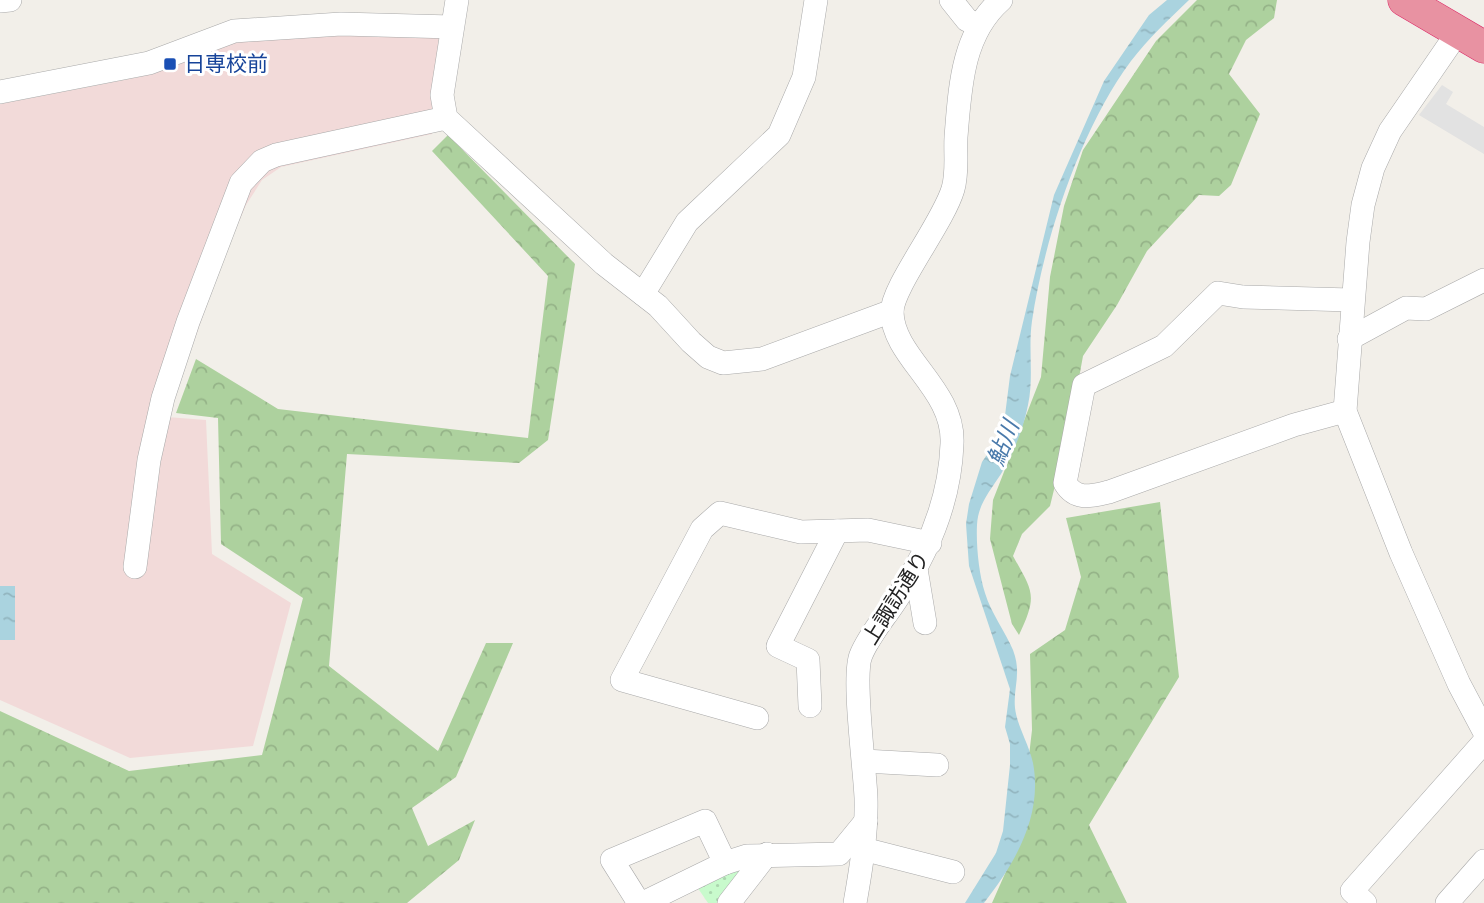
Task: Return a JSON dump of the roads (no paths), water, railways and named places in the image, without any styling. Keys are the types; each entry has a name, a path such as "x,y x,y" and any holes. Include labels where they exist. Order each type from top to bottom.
{"highway":[{"path":"1404,0 1471,40"}],"street":[{"path":"0,1 10,0"},
{"path":"457,0 442,95 451,123 604,264 643,294 691,342 708,357 723,363 762,359 892,311 901,286 948,205 956,179 956,137 966,58 979,25 1001,0"},
{"path":"643,294 687,222 779,135 804,77 816,0"},
{"path":"951,0 967,19 979,25"},
{"path":"0,92 149,62 234,31 341,24 452,27"},
{"path":"1471,40 1390,131 1373,168 1363,205 1351,300 1345,411 1401,553 1477,702 1484,731"},
{"path":"135,567 149,460 163,398 216,243 241,183 262,161 276,155 451,123"},
{"path":"1349,339 1406,308 1426,309 1484,280"},
{"path":"1345,411 1294,425 1109,492 1087,497 1078,495 1065,483 1084,384 1164,346 1218,293 1243,297 1351,300"},
{"name":"上諏訪通り","path":"855,903 866,821 858,683 860,657 930,543 950,459 951,428 939,395 900,336 892,311"},
{"path":"757,718 622,680 702,529 720,513 801,533 868,530 930,543"},
{"path":"810,706 808,660 778,646 837,531"},
{"path":"916,569 925,623"},
{"path":"1365,903 1352,891 1484,742"},
{"path":"864,761 937,765"},
{"path":"724,863 705,821 612,860 641,903 724,863 767,854 839,854 866,821"},
{"path":"863,849 953,872"},
{"path":"729,903 767,854"},
{"path":"1447,903 1484,861"}],"water":[{"name":"鮎川","path":"1167,0 1189,0 1144,45 1113,88 1096,118 1067,185 1045,255 1032,321 1031,384 1026,414 1014,449 985,498 978,517 977,542 981,577 994,615 1016,659 1015,708 1033,763 1035,783 1030,820 1016,855 984,903 965,903 996,853 1003,831 1010,765 1010,744 1005,727 1010,689 969,566 966,524 969,504 982,462 1003,431 1010,376 1054,195 1104,81 1149,15"},
{"path":"0,586 15,586 15,640 0,640"}],"place":[{"name":"日専校前","path":"170,64"}]}
